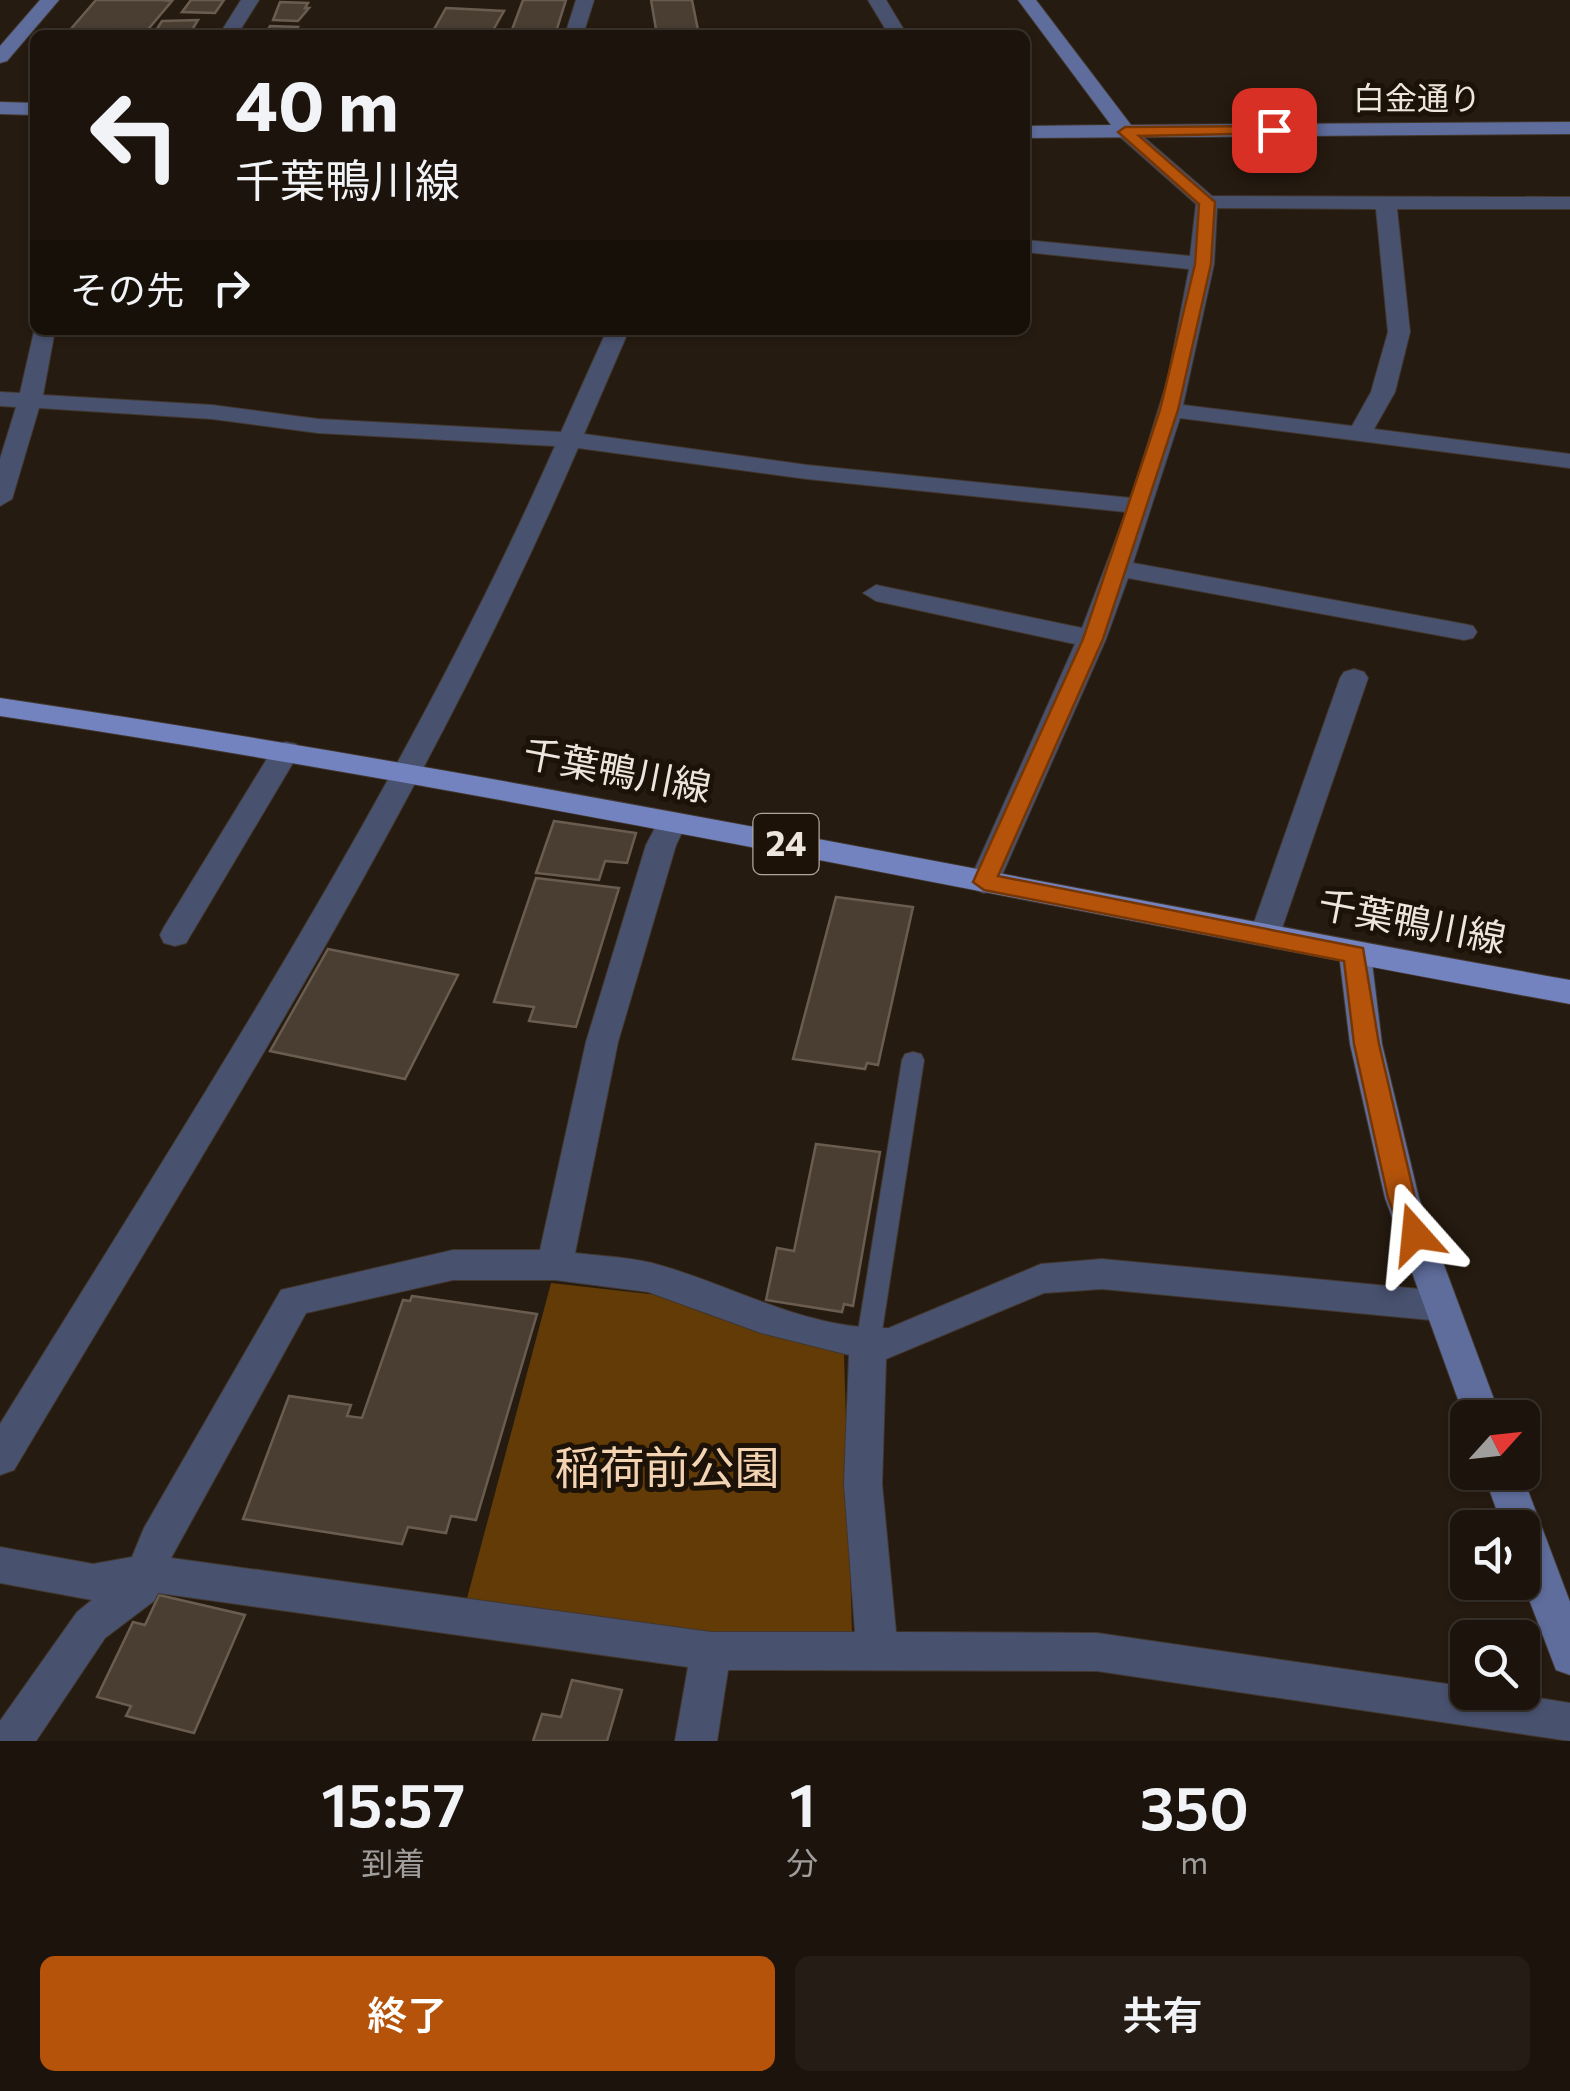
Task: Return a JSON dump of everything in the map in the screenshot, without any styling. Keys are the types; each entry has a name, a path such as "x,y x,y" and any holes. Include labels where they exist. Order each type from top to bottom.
{"main road":[{"name":"千葉鴨川線","path":"0,707 407,772 1570,992"}],"street":[{"path":"0,57 50,0"},
{"path":"231,30 250,0"},
{"path":"576,30 585,0"},
{"path":"877,0 895,30"},
{"path":"1027,0 1125,132 1207,202 1570,202"},
{"path":"0,108 30,109"},
{"name":"白金通り","path":"1030,132 1570,128"},
{"path":"984,882 1093,639 1140,506 1169,410 1203,264 1207,202"},
{"path":"1358,434 1383,392 1399,332 1386,202"},
{"path":"1030,247 1203,264"},
{"path":"0,498 30,401 43,335"},
{"path":"0,1458 407,772 573,440 616,335"},
{"path":"0,399 212,412 318,426 573,440 807,472 1140,506"},
{"path":"1169,410 1570,461"},
{"path":"1118,568 1464,632"},
{"path":"876,593 1093,639"},
{"path":"1264,934 1354,678"},
{"path":"174,935 286,751"},
{"path":"555,1265 602,1042 672,822"},
{"path":"1355,954 1366,1044 1402,1198 1475,1400"},
{"path":"10,1741 91,1626 140,1588 158,1541 294,1300 453,1265 555,1265 650,1277 761,1318 868,1344 891,1343 1015,1287 1066,1276 1102,1274 1441,1306"},
{"path":"868,1344 864,1484 877,1651"},
{"path":"1509,1490 1566,1633"},
{"path":"0,1566 93,1582 148,1573 711,1651 1097,1652 1570,1723"},
{"path":"696,1741 711,1651"}],"lane":[{"path":"868,1344 913,1060"}],"green space":[{"name":"稲荷前公園","path":"551,1283 667,1296 709,1315 844,1353 852,1633 743,1636 466,1602"}],"building":[{"path":"96,0 172,1 148,30 70,30"},
{"path":"191,0 224,0 215,13 182,12"},
{"path":"523,0 566,0 557,30 512,30"},
{"path":"651,0 692,0 698,30 656,30"},
{"path":"280,2 308,3 305,8 309,8 298,21 273,20"},
{"path":"446,8 504,11 493,30 434,30"},
{"path":"198,20 192,30 156,30 162,21"},
{"path":"270,26 298,27 296,30 268,30"},
{"path":"554,821 636,833 627,863 605,861 599,880 536,873"},
{"path":"536,878 619,888 576,1027 529,1021 534,1007 494,1002"},
{"path":"836,897 913,907 878,1065 867,1063 865,1069 793,1059"},
{"path":"328,949 458,975 405,1079 270,1051"},
{"path":"816,1144 880,1152 853,1306 844,1304 842,1312 766,1300 777,1248 794,1251"},
{"path":"412,1296 537,1314 476,1520 451,1516 446,1533 408,1527 402,1544 243,1519 289,1396 351,1405 347,1416 362,1418 403,1300 410,1301"},
{"path":"159,1595 245,1615 194,1733 126,1716 131,1706 97,1697 133,1622 145,1625"},
{"path":"572,1680 622,1690 607,1741 533,1741 542,1714 561,1717"}],"route":[{"path":"1274,130 1125,132 1207,202 1203,264 1169,410 1093,639 984,882 1355,954 1366,1044 1402,1198 1415,1234"}]}
